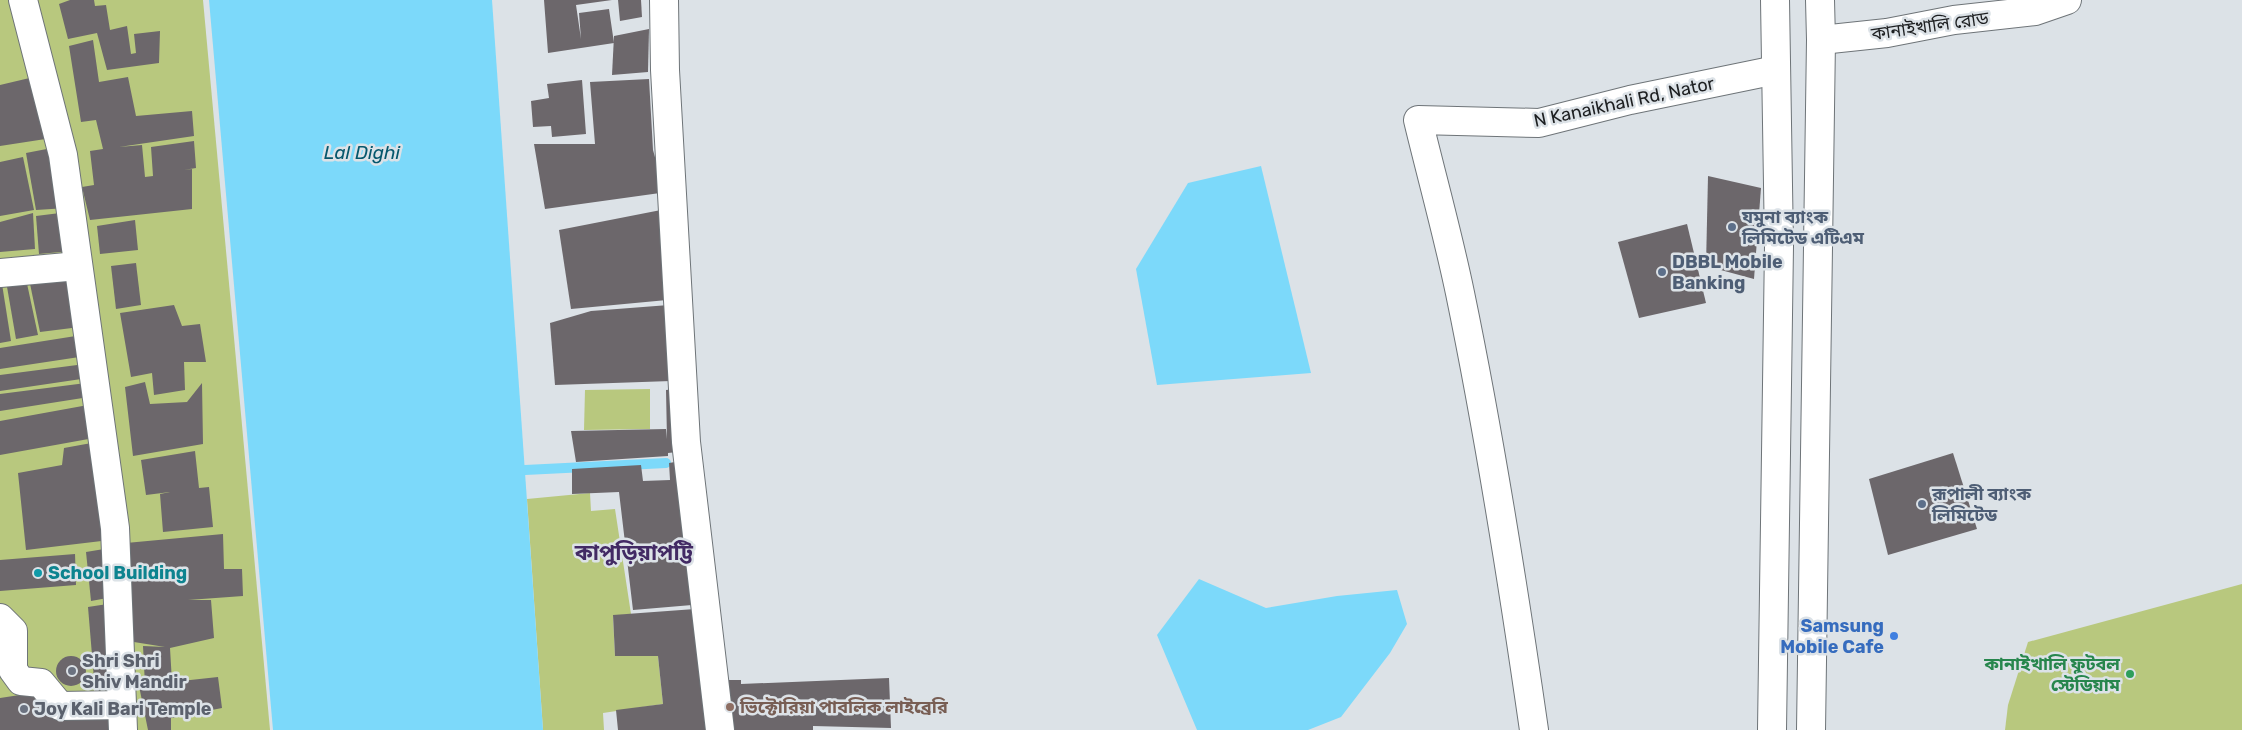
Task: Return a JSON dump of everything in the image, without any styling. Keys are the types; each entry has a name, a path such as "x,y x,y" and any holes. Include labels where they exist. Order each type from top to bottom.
{"main road":[{"path":"0,618 13,631 6,674 21,681 41,683 60,706 123,717 115,528 63,155 23,0"},
{"path":"664,0 665,80 686,442 720,730"},
{"path":"1772,730 1779,246 1775,0"},
{"path":"1811,730 1820,0"},
{"name":"কানাইখালি রোড","path":"1821,40 1887,33 1954,20 2036,11 2067,0"},
{"name":"N Kanaikhali Rd, Nator","path":"1534,730 1516,603 1482,403 1460,292 1418,120 1539,123 1630,100 1776,70"},
{"path":"0,273 78,266"}],"green space":[{"path":"0,0 203,0 270,730 0,730"},
{"path":"650,389 650,429 584,430 585,390"},
{"path":"590,493 591,511 615,509 631,614 613,616 615,656 658,656 663,704 603,713 604,730 543,730 527,499"},
{"name":"কানাইখালি ফুটবল স্টেডিয়াম","path":"2242,584 2242,730 2005,730 2008,705 2028,642"}],"water":[{"name":"Lal Dighi","path":"209,0 492,0 543,730 273,730"},
{"path":"1261,166 1311,373 1157,385 1136,269 1188,183"},
{"path":"1199,579 1266,608 1337,596 1397,590 1407,624 1390,653 1341,717 1308,730 1197,730 1157,635"}],"building":[{"path":"70,0 94,0 95,6 106,5 110,30 127,26 131,54 136,53 134,34 160,31 159,63 107,70 97,33 68,39 59,4"},
{"path":"544,0 612,0 576,5 581,39 579,13 609,9 614,43 548,53"},
{"path":"618,0 641,0 642,17 620,21"},
{"path":"649,29 648,72 612,75 614,36"},
{"path":"93,40 99,82 128,77 136,116 192,111 194,136 119,147 142,145 145,177 153,176 151,147 194,141 196,168 184,170 192,169 192,209 90,220 82,187 94,185 90,151 103,149 96,120 81,122 69,46"},
{"path":"38,76 52,138 0,146 0,85"},
{"path":"649,79 653,150 658,168 660,193 545,209 534,144 595,144 590,82"},
{"path":"582,80 586,134 552,137 551,126 533,127 531,101 549,98 547,84"},
{"path":"57,147 67,208 36,210 26,153"},
{"path":"23,157 34,210 0,216 0,162"},
{"name":"যমুনা ব্যাংক লিমিটেড এটিএম","path":"1708,176 1761,188 1754,279 1706,266"},
{"path":"661,210 667,300 571,309 559,230"},
{"path":"68,212 71,251 39,254 36,216"},
{"path":"33,213 35,249 0,252 0,222"},
{"path":"135,220 138,250 100,254 97,226"},
{"name":"DBBL Mobile Banking","path":"1687,224 1706,303 1639,318 1618,242"},
{"path":"136,263 141,305 116,309 111,266"},
{"path":"71,275 80,327 40,332 29,279"},
{"path":"26,279 38,335 16,339 6,281"},
{"path":"2,284 11,341 0,343 0,285"},
{"path":"174,305 182,326 200,324 206,362 184,362 185,390 154,395 152,373 131,377 120,313"},
{"path":"669,305 671,381 555,385 550,323 591,311"},
{"path":"82,335 86,356 0,369 0,348"},
{"path":"85,364 88,378 0,391 0,375"},
{"path":"145,382 150,404 187,402 202,383 203,444 133,456 125,387"},
{"path":"86,383 89,397 0,411 0,394"},
{"path":"683,388 687,451 668,453 668,456 576,462 571,431 666,429 667,439 666,390"},
{"path":"88,405 94,438 0,455 0,421"},
{"path":"97,442 110,540 26,550 18,473 62,465 64,448"},
{"path":"195,451 199,488 209,487 213,527 163,532 160,494 170,492 146,495 141,460"},
{"name":"রূপালী ব্যাংক লিমিটেড","path":"1953,453 1977,529 1888,555 1869,479"},
{"path":"681,461 692,605 633,610 619,492 572,494 572,469 641,465 643,481 670,480 669,463"},
{"path":"223,534 224,569 242,569 243,596 188,600 211,600 214,638 170,648 172,682 218,677 222,708 171,718 171,730 148,730 139,686 145,685 143,646 165,647 134,642 126,543"},
{"path":"110,548 113,597 91,601 86,552"},
{"name":"School Building","path":"75,554 76,585 0,591 0,560"},
{"path":"114,603 118,690 95,691 88,607"},
{"path":"695,609 707,730 618,730 616,710 663,704 658,656 615,656 613,615"},
{"name":"Shri Shri Shiv Mandir","path":"71,656 82,660 86,671 82,682 71,686 60,682 56,671 60,660"},
{"path":"889,678 891,728 813,726 813,730 720,730 714,680 741,680 741,684"},
{"path":"33,693 122,705 123,730 0,730 0,698"}],"waterway":[{"path":"525,470 666,463"}],"place":[{"name":"যমুনা ব্যাংক লিমিটেড এটিএম","path":"1732,227"},
{"name":"DBBL Mobile Banking","path":"1662,272"},
{"name":"রূপালী ব্যাংক লিমিটেড","path":"1922,504"},
{"name":"School Building","path":"38,573"},
{"name":"Samsung Mobile Cafe","path":"1894,636"},
{"name":"Shri Shri Shiv Mandir","path":"72,671"},
{"name":"কানাইখালি ফুটবল স্টেডিয়াম","path":"2130,674"},
{"name":"ভিক্টোরিয়া পাবলিক লাইব্রেরি","path":"730,707"},
{"name":"Joy Kali Bari Temple","path":"24,709"}],"district":[{"name":"কাপুড়িয়াপট্টি","path":"634,552"}]}
